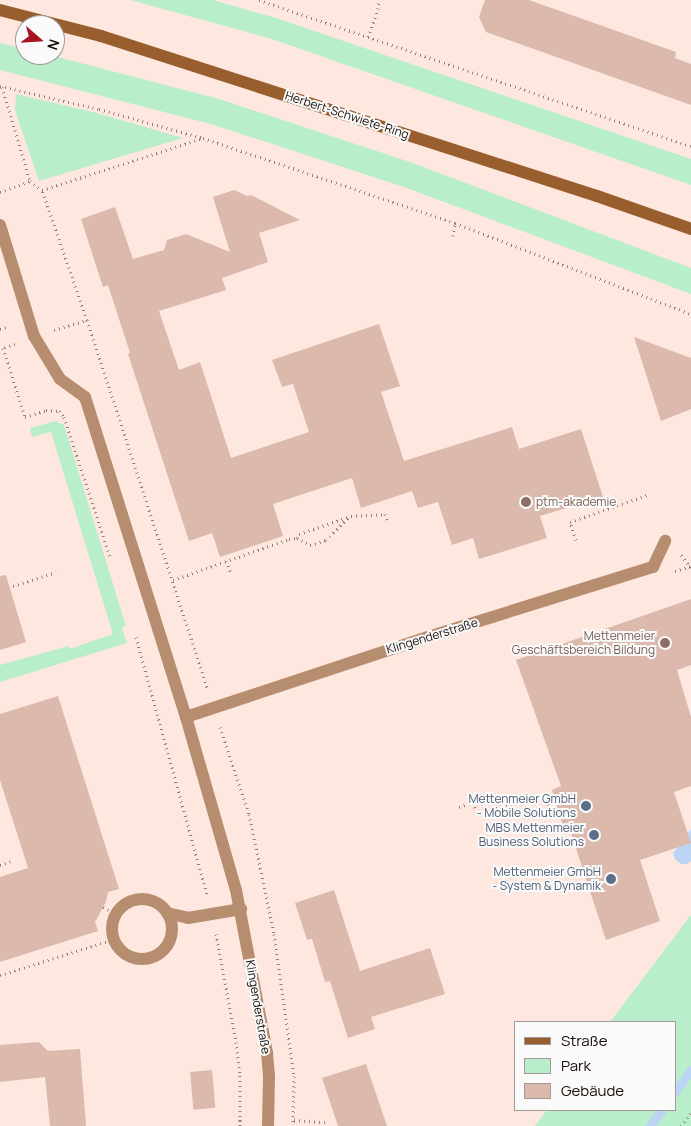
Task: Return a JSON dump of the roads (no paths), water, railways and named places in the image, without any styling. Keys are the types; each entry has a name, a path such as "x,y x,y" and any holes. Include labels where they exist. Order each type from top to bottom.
{"main road":[{"name":"Herbert-Schwiete-Ring","path":"0,10 101,36 597,196 691,229"}],"street":[{"name":"Klingenderstraße","path":"0,226 34,336 60,379 85,397 186,717 240,909 267,1053 269,1077 268,1126"},
{"name":"Klingenderstraße","path":"186,717 366,657 653,567 665,541"},
{"path":"167,913 171,922 169,941 156,956 147,959 127,955 115,941 113,922 117,914 129,902 146,900 161,906 167,913 188,918 240,909"}],"water":[{"path":"691,829 691,861 687,864 681,864 675,859 673,853"}],"waterway":[{"path":"676,1091 691,1070"},
{"path":"650,1126 661,1111"}],"place":[{"name":"ptm-akademie","path":"526,502"},
{"name":"Mettenmeier Geschäftsbereich Bildung","path":"665,643"},
{"name":"Mettenmeier GmbH - Mobile Solutions","path":"586,806"},
{"name":"MBS Mettenmeier Business Solutions","path":"594,835"},
{"name":"Mettenmeier GmbH - System & Dynamik","path":"611,879"}]}
